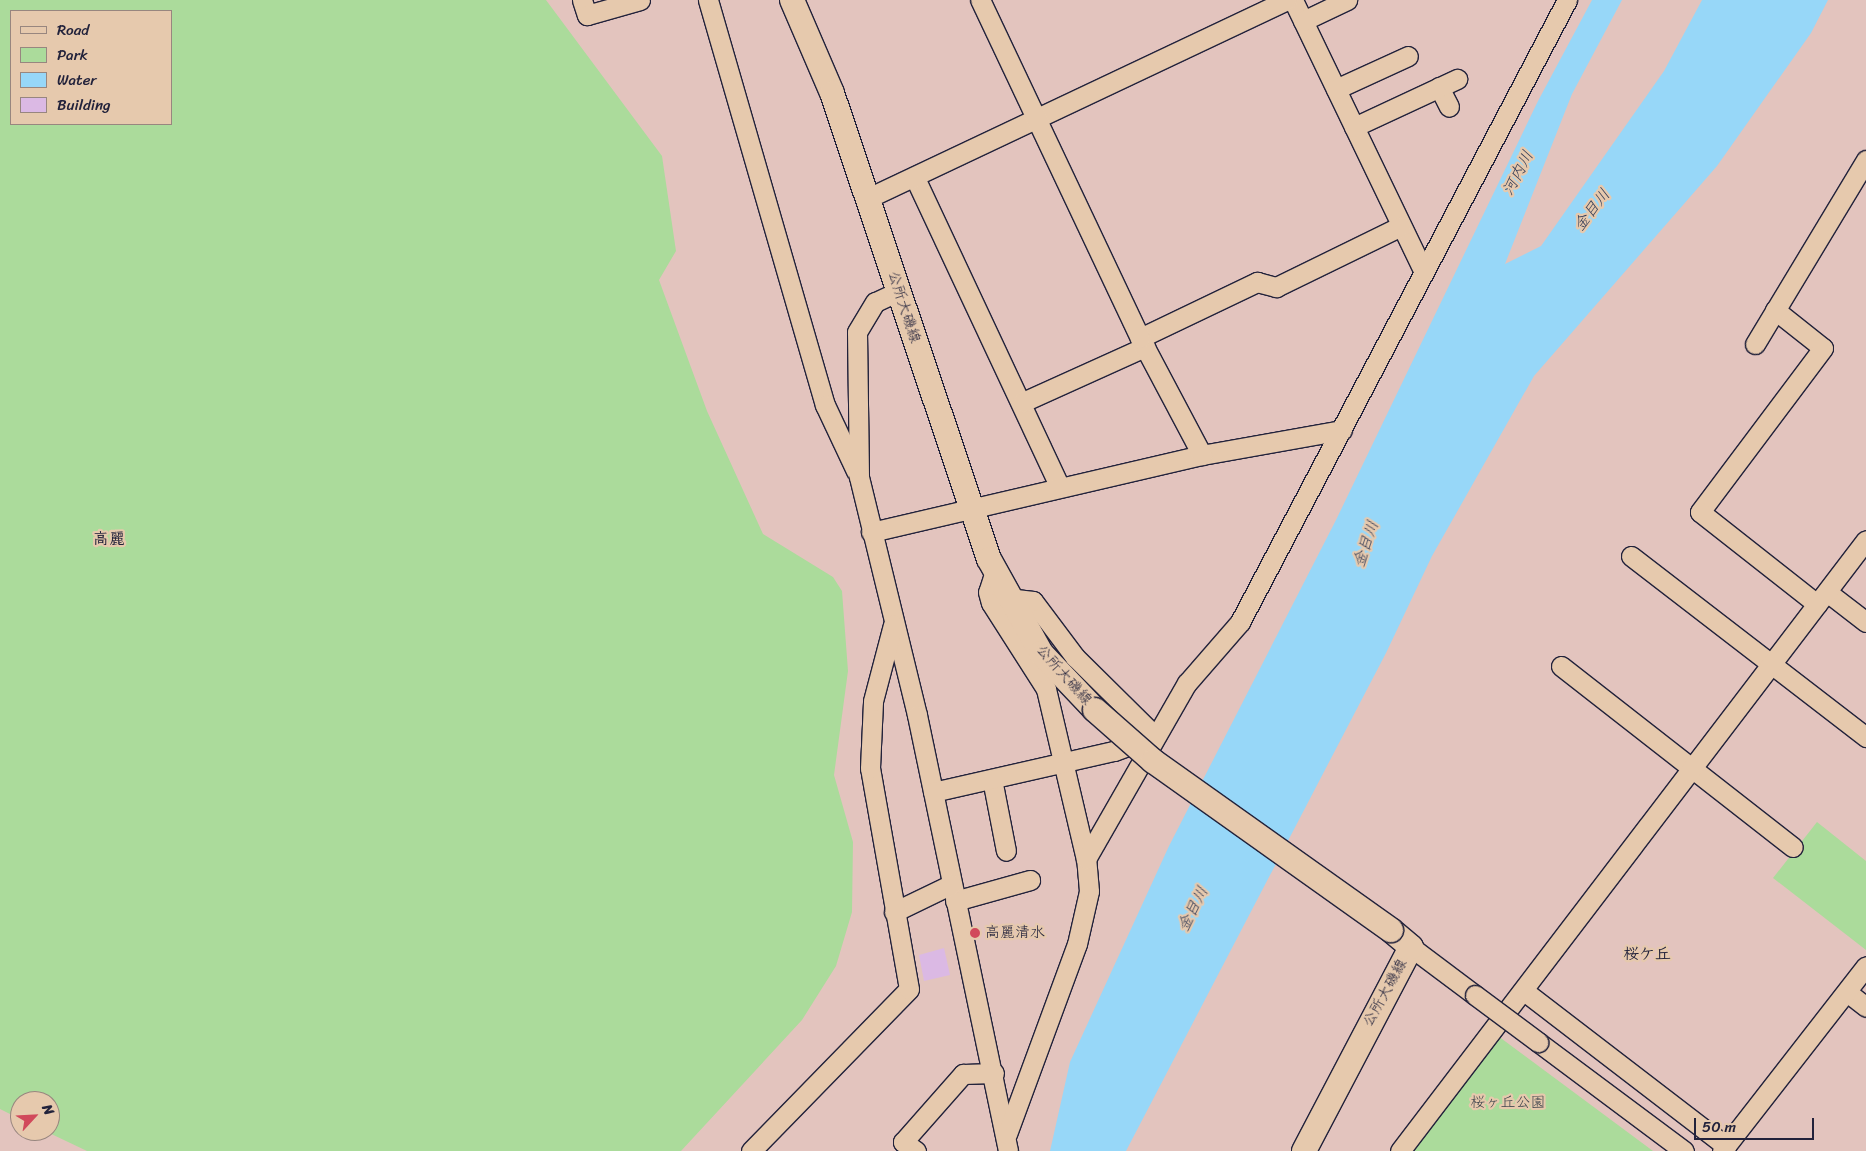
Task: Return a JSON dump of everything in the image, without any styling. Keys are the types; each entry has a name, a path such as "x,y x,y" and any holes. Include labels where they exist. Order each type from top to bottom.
{"main road":[{"name":"公所大磯線","path":"792,0 832,93 971,510 995,571 1008,598 1041,653 1095,710 1153,761 1391,930 1411,947 1304,1151"}],"street":[{"path":"582,0 587,15 640,0"},
{"path":"708,0 825,405 859,477"},
{"path":"980,0 1142,342 1202,455"},
{"path":"868,198 915,178 1037,117 1287,0"},
{"path":"1293,0 1424,272"},
{"path":"1303,21 1347,0"},
{"path":"1086,859 1187,683 1240,622 1342,430 1563,3"},
{"path":"1336,89 1408,56"},
{"path":"1354,127 1457,79"},
{"path":"1439,87 1449,107"},
{"path":"1756,344 1866,160"},
{"path":"915,178 1023,402 1060,487"},
{"path":"1023,402 1257,282 1276,287 1401,226"},
{"path":"899,291 875,302 857,332 859,477 933,792 1008,1142"},
{"path":"1775,310 1823,348 1700,512 1822,598 1866,622"},
{"path":"871,532 1202,455 1342,430"},
{"path":"1400,1151 1524,991 1866,540"},
{"path":"1631,556 1866,737"},
{"path":"995,571 988,592 991,603 1046,689 1086,859 1089,890 1077,944 1008,1142"},
{"path":"1008,598 1033,601 1075,657 1155,736"},
{"path":"751,1151 908,989 870,768 874,701 894,622"},
{"path":"1561,666 1793,847"},
{"path":"933,792 1064,763 1155,736"},
{"path":"992,779 1006,851"},
{"path":"894,912 953,892 1030,880"},
{"path":"1411,947 1684,1151"},
{"path":"1524,991 1724,1148 1866,966"},
{"path":"1847,992 1866,1007"},
{"path":"916,1151 903,1142 963,1074 994,1073"}],"green space":[{"path":"0,0 546,0 662,156 676,251 659,280 707,411 763,534 833,577 842,591 848,671 834,775 853,842 852,912 836,966 802,1020 681,1151 87,1151 60,1138 60,1091 10,1091 10,1114 0,1109"},
{"path":"1817,822 1866,861 1866,950 1773,878"},
{"name":"桜ヶ丘公園","path":"1498,1036 1653,1151 1411,1151"}],"water":[{"path":"1592,0 1622,0 1572,94 1505,264 1541,246 1664,71 1702,0 1828,0 1811,33 1717,166 1534,376 1432,556 1386,653 1126,1151 1050,1151 1070,1062 1169,846 1336,520 1538,101"}],"building":[{"path":"944,948 950,975 924,981 919,955"}],"place":[{"name":"高麗清水","path":"975,933"}],"district":[{"name":"高麗","path":"109,539"},
{"name":"桜ケ丘","path":"1647,954"}],"water label":[{"name":"河内川","path":"1518,173"},
{"name":"金目川","path":"1592,210"},
{"name":"金目川","path":"1366,544"},
{"name":"金目川","path":"1193,909"}]}
